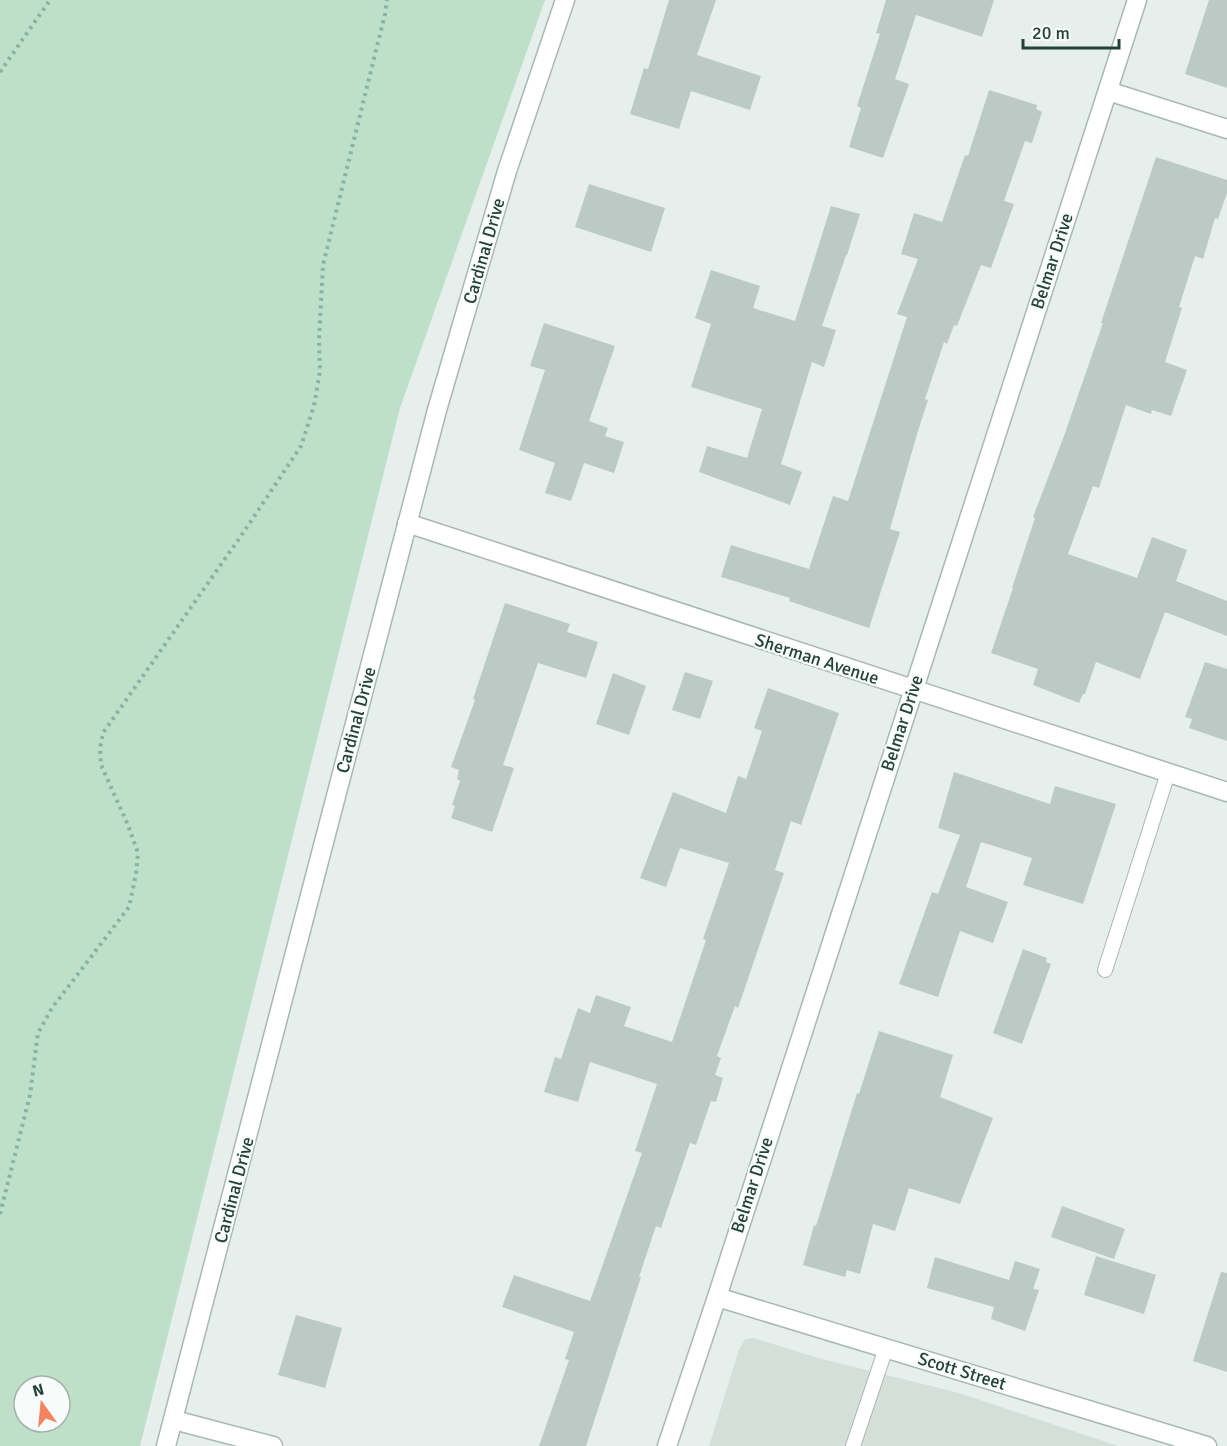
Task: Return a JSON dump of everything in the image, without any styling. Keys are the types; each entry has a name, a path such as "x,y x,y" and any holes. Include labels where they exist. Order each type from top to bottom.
{"street":[{"name":"Cardinal Drive","path":"166,1446 437,410 507,171 565,0"},
{"name":"Belmar Drive","path":"667,1446 1137,0"},
{"path":"1108,91 1227,129"},
{"name":"Sherman Avenue","path":"407,523 913,691 1227,792"},
{"name":"Scott Street","path":"717,1297 1207,1446"},
{"path":"174,1420 273,1446"}],"lane":[{"path":"1105,970 1168,773"},
{"path":"853,1446 886,1348"}],"path":[{"path":"0,72 50,0"},
{"path":"0,1214 30,1095 38,1033 52,1008 129,907 132,896 138,853 129,825 101,765 100,748 103,733 301,446 314,406 320,371 319,340 323,265 387,0"}],"shaded area":[{"path":"754,1338 818,1358 959,1393 1118,1446 709,1446 739,1350 745,1339"}],"green space":[{"path":"0,0 545,0 400,408 140,1446 0,1446"}],"building":[{"path":"669,0 716,0 697,55 761,76 750,110 691,91 679,129 630,114 644,68 648,69"},
{"path":"886,0 994,0 982,37 916,15 895,79 909,84 883,158 849,147 861,108 857,106 880,34 876,33"},
{"path":"1209,0 1227,0 1227,88 1185,74"},
{"path":"989,90 1037,105 1036,109 1042,112 1032,143 1025,141 1004,201 1014,204 991,268 981,265 957,326 954,325 947,344 944,342 925,399 928,400 890,529 900,532 869,628 789,601 790,598 721,577 731,545 809,569 833,496 848,501 907,317 897,314 918,259 901,254 914,213 942,222 965,155 968,156"},
{"path":"1156,157 1227,180 1227,193 1218,219 1215,218 1203,259 1195,256 1165,362 1187,370 1171,416 1152,410 1151,414 1126,405 1099,488 1093,486 1068,554 1137,578 1152,537 1187,550 1176,581 1227,601 1227,636 1165,612 1140,679 1096,662 1085,694 1079,703 1033,685 1038,669 991,653 1035,518 1033,517 1103,323 1101,323"},
{"path":"589,184 665,208 651,252 575,227"},
{"path":"831,206 860,214 822,326 836,330 824,367 812,362 781,464 802,472 790,505 699,472 707,446 747,458 762,409 691,387 711,324 695,318 711,270 760,286 753,308 795,321"},
{"path":"544,323 615,346 589,421 608,428 605,436 624,442 614,473 584,463 571,501 545,493 555,463 519,450 545,370 530,366"},
{"path":"505,603 570,624 567,632 598,642 586,678 538,663 503,765 514,768 492,832 451,818 455,806 452,805 460,781 457,779 459,770 451,767 475,700 473,699"},
{"path":"1205,662 1227,669 1227,741 1189,728 1192,719 1185,717"},
{"path":"685,672 713,681 700,719 672,710"},
{"path":"613,673 646,686 629,735 596,724"},
{"path":"768,688 839,713 801,825 791,821 775,870 784,873 738,1008 735,1006 717,1056 721,1058 715,1075 723,1078 716,1102 711,1101 696,1145 690,1143 661,1228 656,1226 586,1446 539,1446 569,1360 565,1359 574,1332 502,1307 514,1275 590,1301 642,1153 635,1151 657,1084 590,1062 578,1102 544,1092 555,1057 561,1059 578,1008 590,1013 596,995 631,1007 624,1026 672,1042 729,863 680,848 666,887 640,878 673,792 726,813 738,776 746,779 762,731 754,728"},
{"path":"954,772 1050,804 1055,786 1116,804 1083,904 1023,885 1032,858 981,842 966,887 1008,902 993,943 960,931 938,997 899,984 932,892 938,894 960,835 938,828"},
{"path":"1023,949 1047,958 1046,962 1051,964 1022,1044 993,1033"},
{"path":"879,1031 953,1055 940,1097 993,1118 960,1204 909,1188 895,1231 873,1224 860,1274 847,1270 845,1277 803,1265 814,1225 816,1226 857,1093 859,1094"},
{"path":"1062,1206 1125,1229 1114,1259 1051,1237"},
{"path":"1096,1256 1156,1275 1144,1314 1084,1295"},
{"path":"935,1257 1009,1280 1015,1261 1040,1269 1033,1289 1039,1290 1025,1331 991,1319 994,1307 927,1288"},
{"path":"1221,1272 1227,1273 1227,1372 1193,1361"},
{"path":"296,1315 342,1328 325,1388 278,1375"}]}
